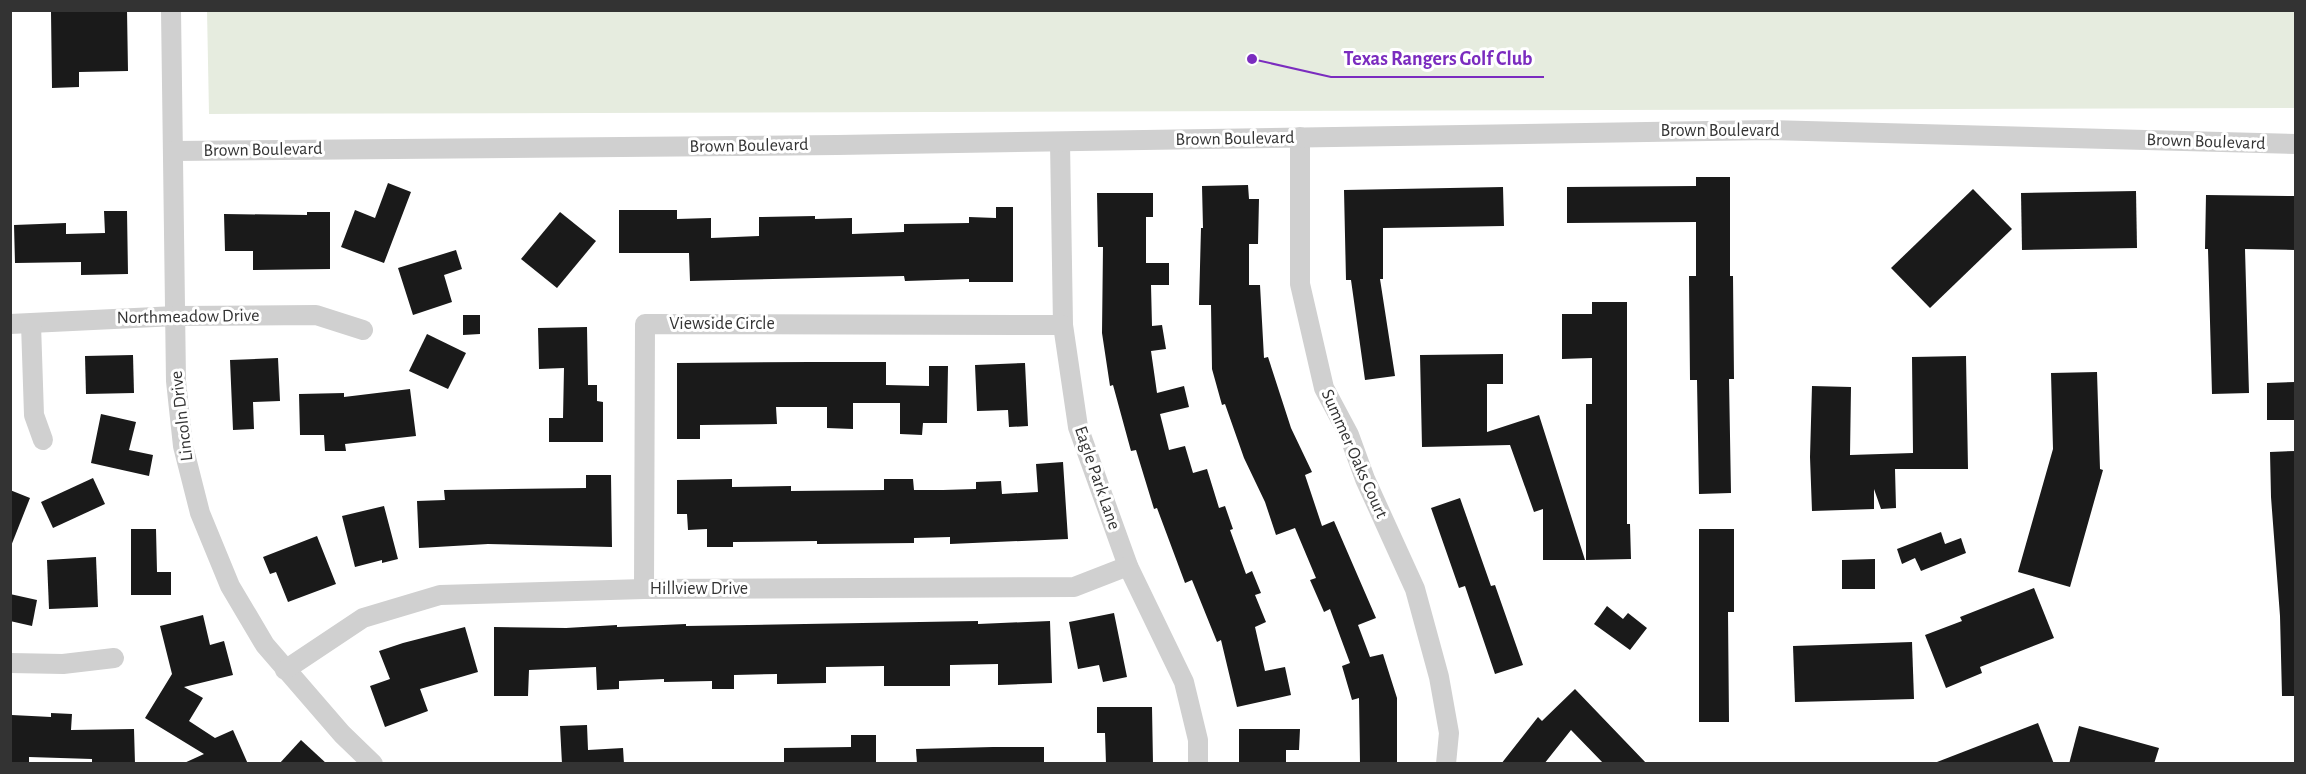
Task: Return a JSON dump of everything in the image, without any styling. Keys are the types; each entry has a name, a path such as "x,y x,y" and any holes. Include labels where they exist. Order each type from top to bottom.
{"street":[{"name":"Lincoln Drive","path":"171,10 176,381 183,446 200,513 230,586 265,645 342,734 373,764"},
{"name":"Brown Boulevard","path":"173,151 1060,142 1770,130 2295,144"},
{"name":"Summer Oaks Court","path":"1300,138 1300,284 1324,388 1349,435 1365,479 1415,589 1439,677 1449,733 1446,764"},
{"name":"Eagle Park Lane","path":"1060,142 1063,325 1078,426 1128,566 1184,682 1198,740 1198,764"},
{"name":"Northmeadow Drive","path":"10,324 176,316 316,315 363,330"},
{"path":"31,324 34,415 43,440"},
{"name":"Viewside Circle","path":"644,589 645,324 1063,325"},
{"name":"Hillview Drive","path":"285,670 363,618 440,595 644,589 1074,587 1128,566"},
{"path":"10,663 63,663 114,657"}],"shaded area":[{"path":"207,10 2295,10 2295,108 209,114"}],"building":[{"path":"127,10 128,71 79,72 79,87 52,88 51,12"},
{"path":"1696,177 1730,177 1730,276 1733,276 1734,379 1729,379 1731,493 1699,494 1697,380 1690,380 1689,276 1696,276 1696,222 1567,223 1567,187 1696,186"},
{"path":"388,183 411,192 384,263 341,247 355,210 375,218"},
{"path":"1248,185 1249,199 1259,199 1258,244 1249,244 1249,285 1260,285 1264,358 1268,357 1291,428 1312,472 1305,475 1322,526 1334,521 1376,618 1358,625 1370,657 1383,654 1397,698 1397,764 1360,764 1359,698 1352,700 1342,666 1350,663 1330,609 1324,612 1310,580 1316,578 1295,528 1276,535 1265,502 1244,458 1225,404 1222,405 1212,369 1211,305 1199,305 1201,228 1203,228 1202,186"},
{"path":"1503,187 1504,226 1383,228 1383,279 1380,279 1395,376 1365,380 1351,280 1346,280 1344,190"},
{"path":"1973,189 2012,229 1930,308 1891,268"},
{"path":"2136,191 2137,248 2022,250 2021,193"},
{"path":"1097,193 1153,193 1153,217 1146,217 1146,263 1169,263 1169,285 1151,285 1152,326 1162,325 1166,349 1151,351 1157,393 1184,386 1189,407 1160,414 1169,450 1185,446 1193,473 1207,469 1219,508 1225,506 1233,529 1230,530 1246,574 1252,571 1261,593 1255,595 1266,622 1255,627 1265,671 1285,667 1291,695 1237,707 1221,640 1217,642 1192,580 1185,583 1157,508 1154,509 1136,450 1131,451 1113,385 1110,386 1102,333 1103,247 1098,247"},
{"path":"2206,195 2295,196 2295,250 2245,249 2249,393 2212,394 2208,249 2205,249"},
{"path":"996,207 1013,207 1013,282 969,282 969,279 905,281 904,276 690,281 689,253 619,253 619,210 677,210 677,219 711,218 711,238 759,236 759,217 852,218 852,234 904,232 904,224 969,223 969,217 996,218"},
{"path":"104,211 127,211 128,274 81,275 81,262 15,263 14,225 66,223 66,234 105,233"},
{"path":"307,212 330,212 330,269 253,270 253,251 225,251 224,214 307,215"},
{"path":"560,212 596,241 557,288 521,259"},
{"path":"456,250 462,269 444,275 452,302 413,315 398,268"},
{"path":"1592,302 1627,302 1627,524 1630,524 1631,559 1586,560 1586,404 1592,404 1592,358 1562,359 1562,314 1592,314"},
{"path":"463,315 480,315 480,334 463,335"},
{"path":"587,327 588,385 597,385 597,401 603,402 603,442 549,442 549,418 563,418 564,368 539,369 538,328"},
{"path":"427,334 466,353 448,389 409,371"},
{"path":"1503,354 1503,384 1487,384 1487,432 1539,415 1585,560 1543,560 1543,509 1534,512 1510,445 1422,447 1420,355"},
{"path":"133,355 134,393 86,394 85,356"},
{"path":"1966,356 1968,469 1895,469 1896,508 1881,509 1874,489 1874,509 1812,511 1810,457 1812,386 1851,387 1850,455 1913,453 1912,357"},
{"path":"278,358 280,401 253,402 254,429 233,430 230,360"},
{"path":"886,362 886,385 929,386 929,366 948,366 947,423 923,423 922,435 900,434 900,403 853,403 853,429 827,428 827,407 776,407 777,424 700,425 700,439 677,439 677,363"},
{"path":"1025,363 1028,426 1009,427 1008,410 977,411 975,365"},
{"path":"2097,372 2100,469 2103,470 2070,587 2018,572 2053,449 2051,373"},
{"path":"2295,382 2295,420 2267,420 2267,383"},
{"path":"410,389 416,436 345,444 346,451 325,451 324,435 300,435 299,394 344,393 344,397"},
{"path":"101,414 136,422 129,450 153,455 149,476 91,463"},
{"path":"2295,451 2295,696 2282,696 2280,616 2270,452"},
{"path":"1063,462 1068,539 950,544 950,537 914,538 914,543 733,542 733,547 707,547 707,529 688,530 687,514 677,514 677,480 732,479 732,487 791,486 791,491 884,490 884,479 913,479 914,490 976,489 976,482 1001,481 1002,494 1038,492 1036,464"},
{"path":"586,475 611,475 612,547 488,544 419,548 417,501 445,500 444,490 586,488"},
{"path":"93,478 105,504 53,528 41,502"},
{"path":"10,490 30,498 11,546 10,546"},
{"path":"1460,498 1491,586 1495,585 1523,665 1495,674 1465,586 1459,588 1431,508"},
{"path":"384,506 398,559 382,563 382,560 355,567 342,516"},
{"path":"131,529 156,529 157,572 171,572 171,595 131,595"},
{"path":"1699,529 1734,529 1734,612 1728,612 1729,722 1699,722"},
{"path":"1941,532 1945,544 1961,538 1966,553 1921,571 1915,558 1902,564 1897,549"},
{"path":"317,536 336,584 288,602 276,572 270,574 263,557"},
{"path":"96,557 98,607 49,609 47,560"},
{"path":"1875,559 1875,589 1842,589 1842,560"},
{"path":"2034,588 2054,638 1980,667 1982,673 1946,688 1925,635 1962,621 1960,617"},
{"path":"10,594 37,600 32,626 10,621"},
{"path":"1607,606 1623,619 1628,613 1647,628 1630,650 1594,624"},
{"path":"1114,613 1127,677 1103,682 1099,665 1078,669 1069,622"},
{"path":"203,615 210,645 224,641 233,675 184,687 203,698 189,721 215,738 233,730 248,764 182,764 204,754 145,718 172,674 160,626"},
{"path":"978,621 978,624 1050,621 1052,683 998,685 998,664 950,665 950,686 884,686 884,666 826,667 826,683 777,684 777,674 734,675 734,689 712,689 712,681 664,682 664,679 619,681 619,689 597,690 596,667 529,670 528,696 494,696 494,627 566,628 617,625 617,627 686,624 686,626"},
{"path":"465,627 478,672 420,689 428,711 385,727 370,686 390,679 379,651"},
{"path":"1912,642 1914,699 1795,702 1793,646"},
{"path":"1575,689 1647,764 1604,764 1571,730 1544,764 1501,764 1538,717 1542,721"},
{"path":"1097,707 1152,707 1153,764 1106,764 1105,733 1097,733"},
{"path":"51,713 72,714 71,730 134,729 135,764 92,764 92,759 29,757 29,764 10,764 12,715 51,717"},
{"path":"2038,723 2054,764 1937,764 1937,762"},
{"path":"587,725 588,750 623,748 624,764 562,764 560,726"},
{"path":"2079,726 2159,748 2154,764 2069,764"},
{"path":"1239,729 1300,729 1299,750 1286,750 1286,764 1239,764"},
{"path":"851,735 876,735 876,764 784,764 784,748 851,747"},
{"path":"301,740 327,764 279,764"},
{"path":"1044,747 1044,764 917,764 916,749"}],"place":[{"name":"Texas Rangers Golf Club","path":"1252,59"}]}
